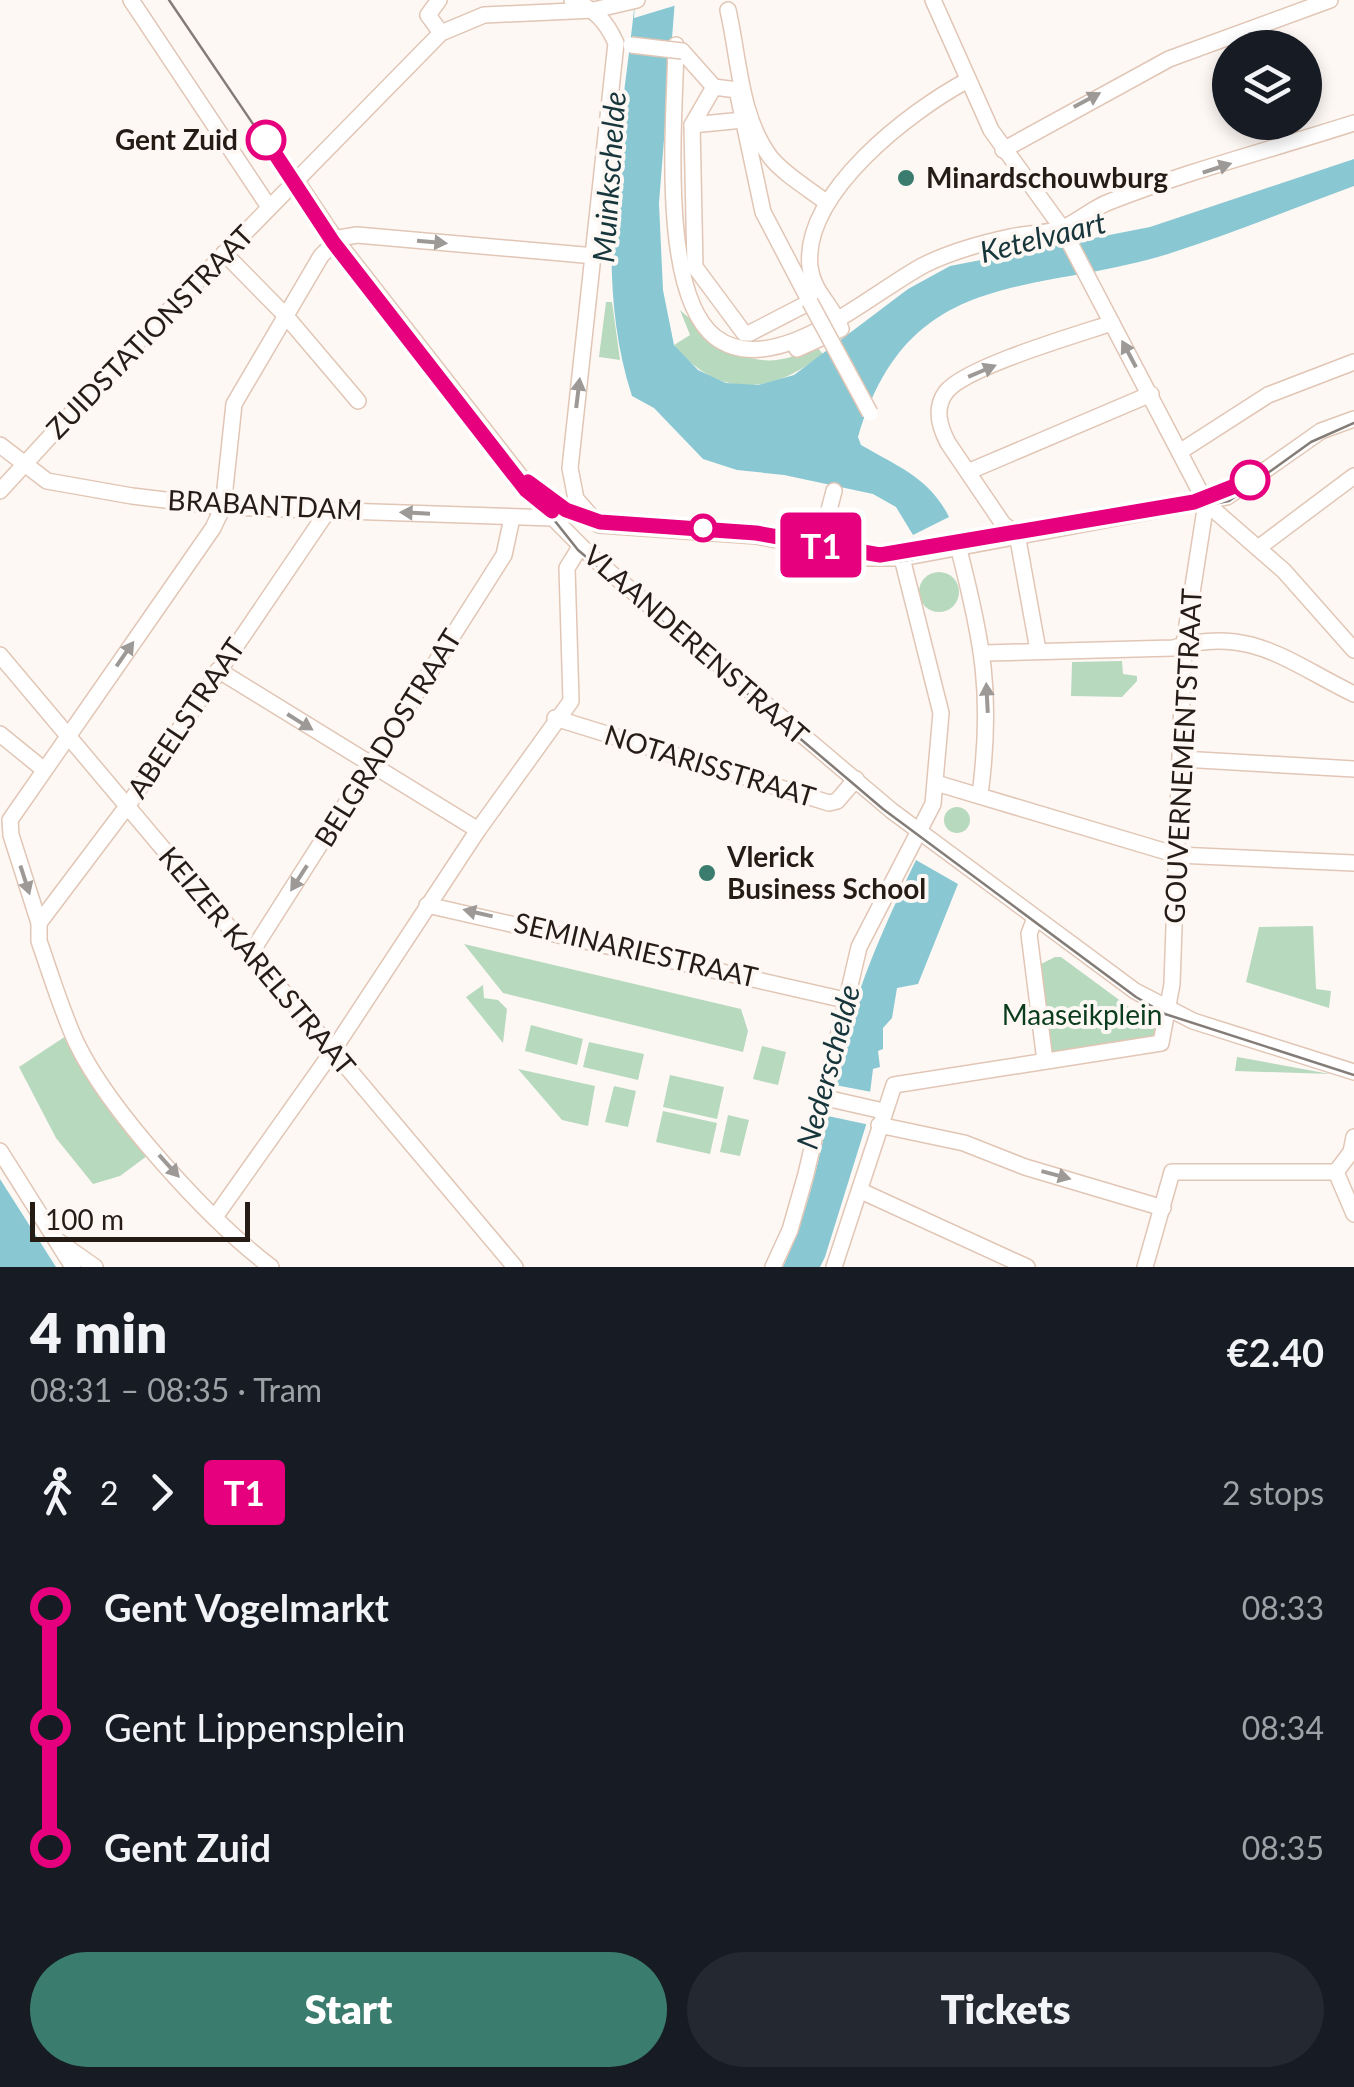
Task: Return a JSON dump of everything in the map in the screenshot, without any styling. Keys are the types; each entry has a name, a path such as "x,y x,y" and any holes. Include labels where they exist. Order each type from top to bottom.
{"street":[{"path":"131,0 269,207"},
{"path":"419,0 441,33 484,15 594,10 636,0"},
{"path":"428,15 439,0"},
{"path":"572,0 594,10 623,44 570,468 572,490 584,512 599,524 744,534 869,558 902,558 1016,534 1206,503 1241,490 1321,431 1354,419"},
{"path":"933,0 1003,150 1065,235 1206,503 1258,548 1354,650"},
{"path":"1003,150 1169,59 1330,0"},
{"path":"728,10 739,79 772,160 826,202"},
{"name":"ZUIDSTATIONSTRAAT","path":"0,446 26,463 224,253 441,33"},
{"path":"623,44 679,48 714,86 736,90 738,126 770,218 870,413"},
{"path":"679,48 676,245 684,288 690,306 712,334 738,350 771,349 838,320 943,257 1011,236 1065,235 1106,203 1354,123"},
{"path":"684,108 729,74"},
{"path":"838,320 814,285 810,265 815,230 826,202 913,112 968,80"},
{"path":"714,86 692,125 695,267 744,333 810,302"},
{"path":"692,125 738,126"},
{"path":"256,185 296,180"},
{"name":"VLAANDERENSTRAAT","path":"296,180 336,240 553,518 580,547 892,811 1166,1010 1354,1072"},
{"path":"269,1267 215,1217 155,1151 77,1044 39,941 39,923 9,829 43,769 213,528 223,507 234,404 320,256 336,240 358,235 595,256"},
{"path":"224,253 285,315 358,401"},
{"path":"1038,650 1016,534 1002,524 948,442 939,419 943,395 954,384 1055,341 1112,323"},
{"path":"1181,451 1268,396 1354,362"},
{"path":"970,471 1151,394"},
{"path":"0,491 26,463"},
{"name":"BRABANTDAM","path":"26,463 47,481 223,507 553,518"},
{"path":"1258,548 1354,476"},
{"path":"819,548 834,491"},
{"name":"GOUVERNEMENTSTRAAT","path":"1166,1010 1172,984 1184,644 1206,503"},
{"name":"ABEELSTRAAT","path":"39,923 128,804 329,509"},
{"name":"BELGRADOSTRAAT","path":"251,953 504,555 512,518"},
{"path":"958,546 985,653 988,715 980,795"},
{"path":"215,1217 332,1052 427,904 555,718 571,701 567,568 580,547"},
{"path":"773,1267 790,1230 829,1099 858,946 921,835 935,788 941,712 902,558"},
{"path":"985,653 1184,644 1198,639 1255,644 1302,663 1353,694"},
{"name":"KEIZER KARELSTRAAT","path":"0,655 515,1267"},
{"path":"218,670 478,830"},
{"name":"NOTARISSTRAAT","path":"555,718 830,803 856,780"},
{"path":"0,734 43,769"},
{"path":"1182,758 1354,769"},
{"path":"935,788 980,795 1177,855 1354,863"},
{"path":"892,811 916,809 935,788"},
{"name":"SEMINARIESTRAAT","path":"427,904 845,1000"},
{"path":"1036,918 1029,934 1045,1061"},
{"path":"834,1267 860,1191 878,1115 894,1086 1161,1044 1166,1010"},
{"path":"829,1099 964,1142 1024,1167 1164,1208"},
{"path":"1336,1172 1353,1147"},
{"path":"0,1152 73,1267"},
{"path":"1146,1267 1172,1172 1336,1172"},
{"path":"1336,1172 1354,1214"},
{"path":"860,1191 1008,1264 1027,1267"},
{"path":"58,1241 95,1267"}],"green space":[{"path":"606,302 612,302 620,360 599,357"},
{"path":"680,310 727,347 758,360 795,356 816,346 823,354 803,368 765,383 727,382 691,363 674,345 690,335"},
{"path":"939,572 953,578 959,592 953,606 939,612 925,606 919,592 925,578"},
{"path":"1122,661 1123,674 1137,676 1137,681 1122,697 1071,696 1072,662"},
{"path":"957,807 966,811 970,820 966,829 957,833 948,829 944,820 948,811"},
{"path":"1313,926 1316,989 1331,991 1329,1008 1246,982 1259,927"},
{"path":"464,944 741,1009 748,1031 743,1052 503,993"},
{"name":"Maaseikplein","path":"1061,957 1160,1030 1155,1037 1052,1052 1039,965"},
{"path":"483,985 484,998 498,1000 507,1009 503,1043 466,997"},
{"path":"531,1025 583,1039 577,1065 525,1051"},
{"path":"66,1036 147,1156 120,1176 93,1184 56,1138 19,1067"},
{"path":"589,1042 644,1054 638,1080 583,1067"},
{"path":"762,1046 786,1052 778,1085 753,1079"},
{"path":"1237,1057 1243,1058 1330,1074 1235,1071"},
{"path":"518,1069 595,1086 588,1126 562,1120"},
{"path":"670,1075 724,1087 717,1119 663,1107"},
{"path":"614,1086 636,1091 628,1127 605,1122"},
{"path":"663,1111 717,1123 710,1154 656,1142"},
{"path":"728,1115 749,1120 740,1156 720,1152"}],"water":[{"path":"635,0 675,0 659,203 663,290 674,345 698,370 726,383 758,385 794,375 908,289 950,266 1150,227 1354,159 1354,186 1168,254 1023,285 981,297 942,315 909,342 880,381 858,437 861,445 922,483 949,517 913,535 896,507 873,494 784,475 737,470 703,459 654,408 632,396 613,299 612,249 613,199"},
{"path":"916,860 958,884 918,984 897,988 892,1018 883,1028 883,1049 878,1051 880,1067 873,1069 866,1125 825,1257 820,1267 783,1267 816,1172 854,1008 874,952"},
{"path":"0,1179 56,1267 0,1267"}],"pier":[{"path":"635,0 677,0 677,5 634,18"},
{"path":"835,1085 877,1093 870,1125 828,1116"}],"tram line":[{"path":"169,0 333,242 578,550 883,809 1136,997 1165,1014 1354,1075"},
{"name":"T1","path":"266,140 333,242 526,490 552,511 528,482 566,510 600,522 733,530 890,555 1194,502 1250,480"},
{"path":"549,509 573,520 624,531 756,539 847,558 902,561 1229,501 1311,442 1354,423"}],"place":[{"name":"Gent Zuid","path":"266,140"},
{"name":"Minardschouwburg","path":"906,178"},
{"name":"Vlerick Business School","path":"707,873"}],"water label":[{"name":"Muinkschelde","path":"610,177"},
{"name":"Ketelvaart","path":"1043,238"},
{"name":"Nederschelde","path":"829,1067"}]}
